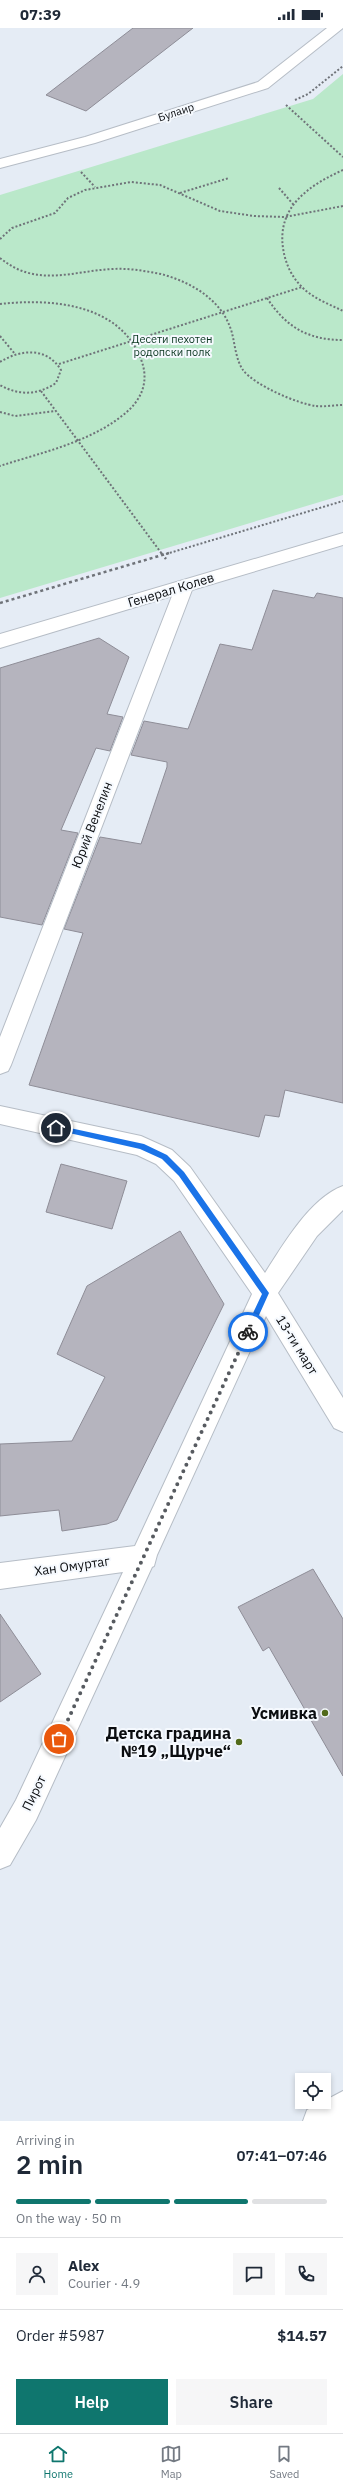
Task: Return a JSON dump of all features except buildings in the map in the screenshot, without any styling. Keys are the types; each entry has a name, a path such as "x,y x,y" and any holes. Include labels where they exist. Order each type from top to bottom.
{"street":[{"name":"Булаир","path":"0,164 90,140 263,85 336,28"},
{"name":"Генерал Колев","path":"0,641 343,539"},
{"name":"Юрий Венелин","path":"0,1065 185,585"},
{"name":"13-ти март","path":"0,1115 141,1146 164,1157 182,1174 265,1293 343,1420"},
{"name":"Пирот","path":"0,1855 26,1810 145,1557 265,1293 304,1234 330,1205 343,1196"},
{"name":"Хан Омуртаг","path":"0,1576 145,1557"},
{"path":"318,2121 343,2106"}],"path":[{"path":"263,85 343,157"},
{"path":"77,167 95,187"},
{"path":"343,170 322,181 298,198 285,217 281,240 289,270 302,287 343,311"},
{"path":"179,193 229,178"},
{"path":"0,239 12,228 55,213 68,198 95,187 131,182 160,185 220,211 285,217 343,206"},
{"path":"279,188 293,204"},
{"path":"0,258 10,268 37,276 75,276 112,269 152,271 190,285 222,312 230,328 234,349 244,372 254,380 314,406 343,405"},
{"path":"59,364 302,287"},
{"path":"268,298 278,315 290,328 316,339 343,340"},
{"path":"0,304 54,302 81,308 107,319 128,333 134,340 142,354 145,372 142,393 119,417 101,429 77,440 0,466"},
{"path":"0,336 14,354"},
{"path":"0,362 14,354 25,352 45,354 59,364 61,370 56,383 41,391 22,393 5,389 0,385"},
{"path":"0,391 5,389"},
{"path":"41,391 185,585"},
{"path":"0,412 15,416 56,411"},
{"path":"0,603 343,501"}],"green space":[{"name":"Десети пехотен родопски полк","path":"343,74 343,495 0,598 0,195 313,99"}],"way so far":[{"path":"59,1739 248,1332"}],"place":[{"name":"Усмивка","path":"325,1713"},
{"name":"Детска градина №19 „Щурче“","path":"239,1742"}],"route":[{"path":"56,1128 141,1146 164,1157 182,1174 265,1293 248,1332"}]}
